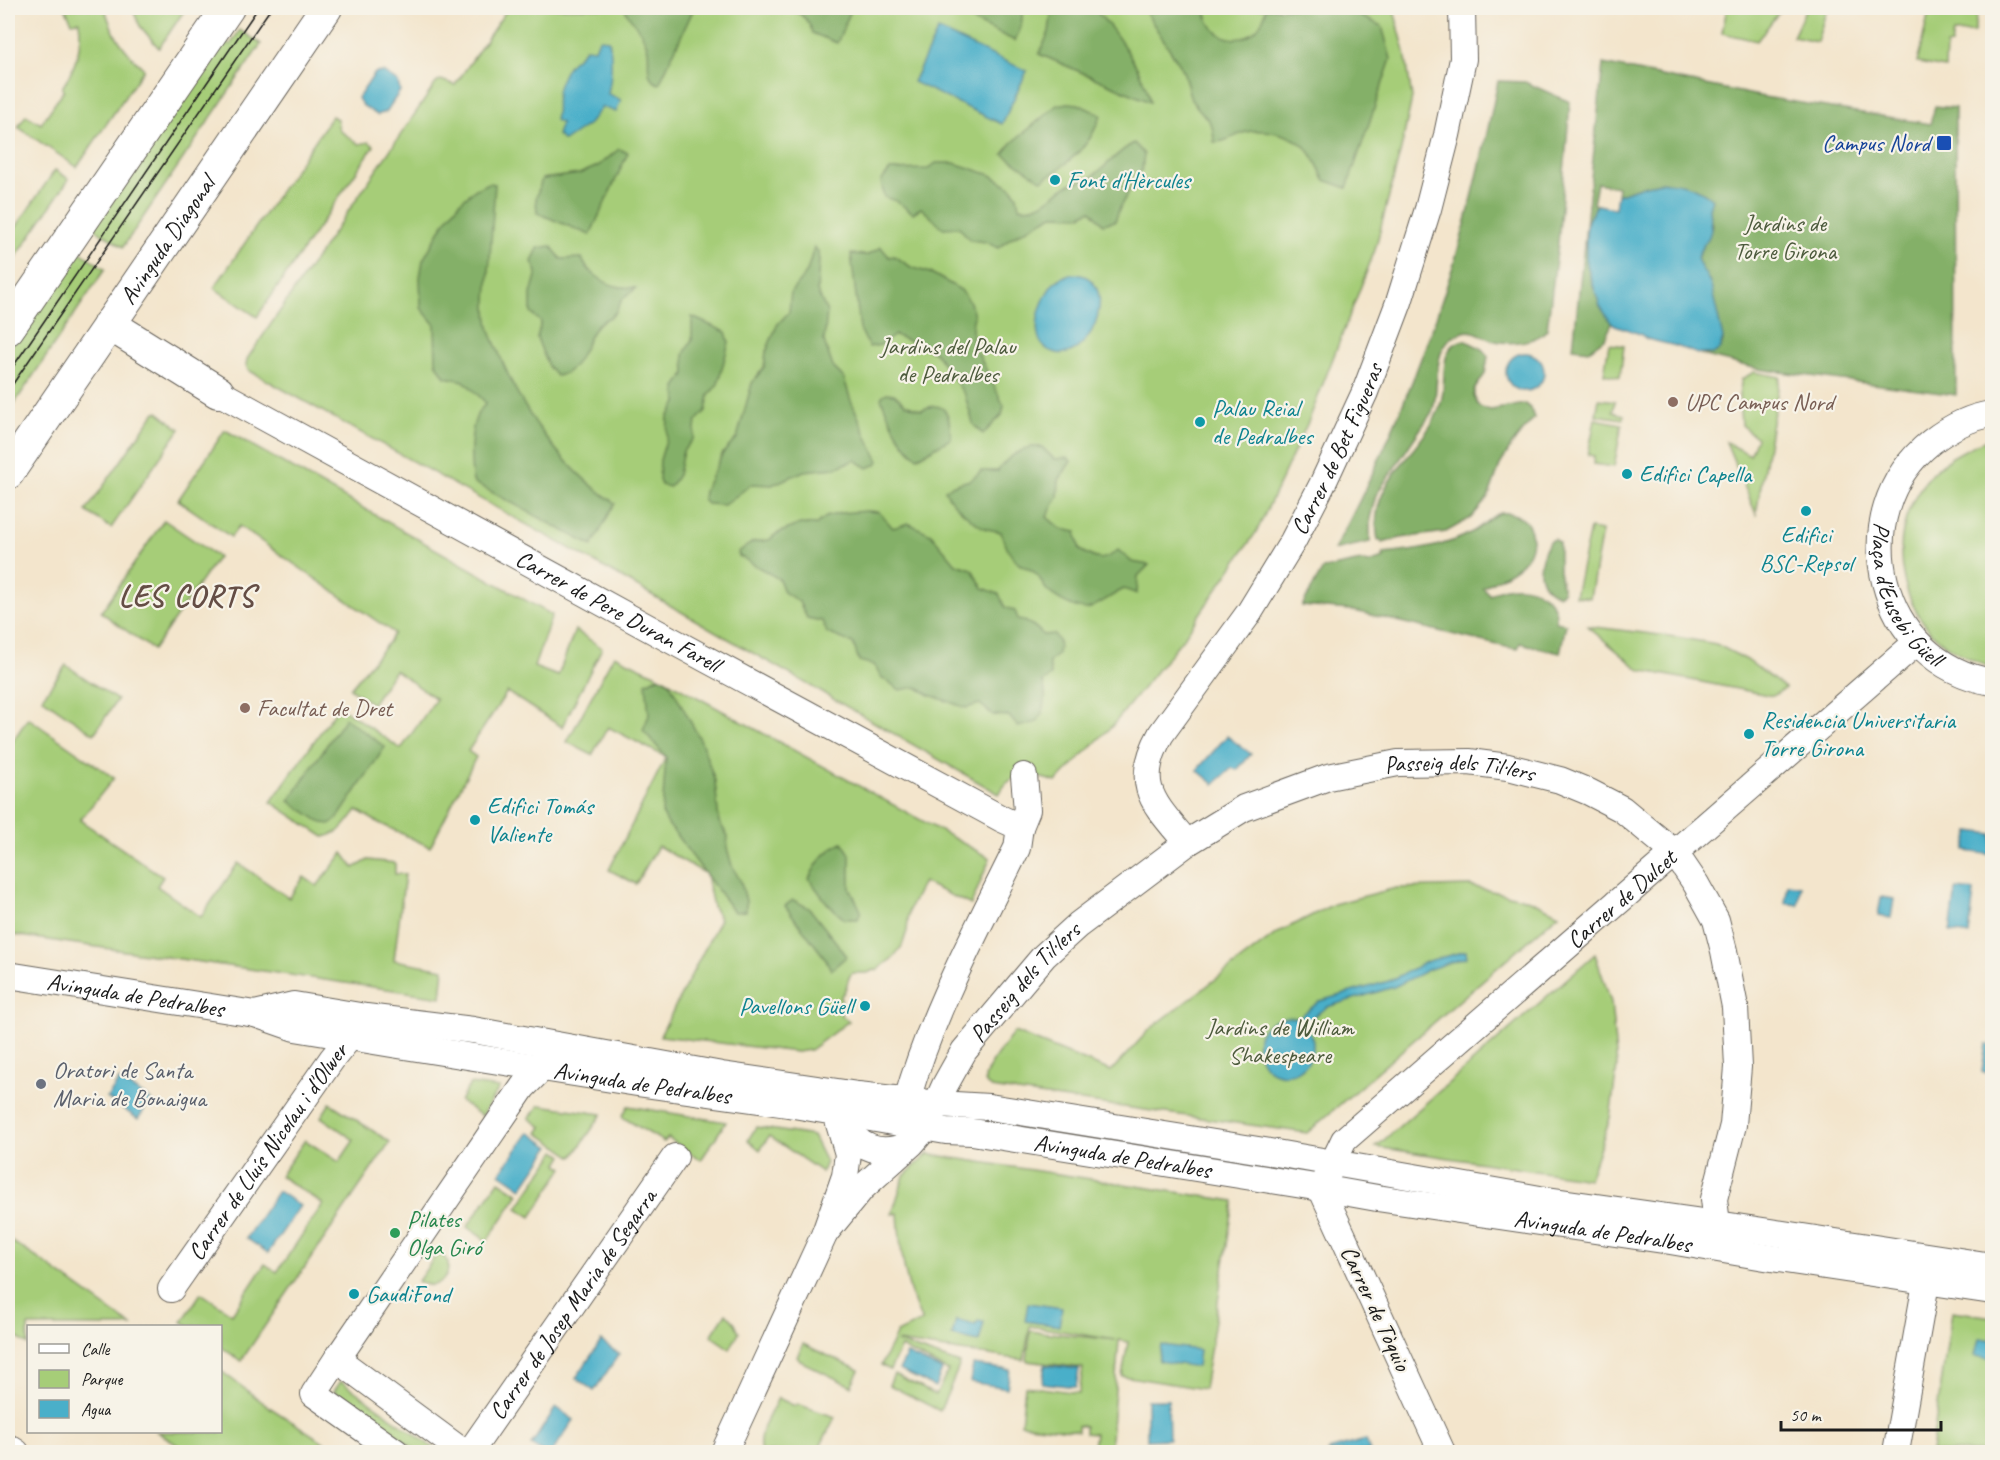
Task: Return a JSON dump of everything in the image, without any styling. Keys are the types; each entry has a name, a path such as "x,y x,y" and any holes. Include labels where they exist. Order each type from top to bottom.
{"main road":[{"path":"8,329 228,8"},
{"name":"Avinguda Diagonal","path":"8,473 326,8"},
{"path":"110,324 218,392"}],"street":[{"name":"Carrer de Bet Figueras","path":"1187,843 1158,809 1148,790 1147,767 1152,751 1161,734 1249,613 1287,550 1322,485 1365,392 1403,292 1447,135 1463,59 1462,8"},
{"name":"Carrer de Pere Duran Farell","path":"218,392 656,633 1020,827"},
{"name":"Plaça d'Eusebi Güell","path":"1992,414 1980,415 1946,430 1918,453 1897,482 1884,516 1880,552 1886,587 1900,621 1917,642 1936,659 1958,672 1992,682"},
{"name":"Carrer de Dulcet","path":"1333,1164 1344,1140 1917,642"},
{"name":"Passeig dels Til·lers","path":"919,1135 938,1104 945,1085 964,1051 1044,956 1078,925 1187,843 1244,808 1328,777 1398,763 1468,762 1508,767 1560,780 1622,809 1675,853 1716,920 1736,1007 1738,1067 1733,1125 1714,1198 1717,1224 1725,1250"},
{"path":"907,1101 924,1044 939,1008 1017,848 1020,827 1027,810 1023,776"},
{"name":"Avinguda de Pedralbes","path":"10,978 255,1014 295,1028 542,1068 833,1101 907,1101 1000,1109 1540,1199 1992,1266"},
{"name":"Avinguda de Pedralbes","path":"255,1014 294,1005 366,1017 473,1030 722,1075 833,1101"},
{"name":"Carrer de Lluís Nicolau i d'Olwer","path":"171,1289 332,1059 366,1017"},
{"path":"396,1452 314,1394 523,1087 542,1068 557,1044"},
{"path":"833,1101 853,1138 864,1146 897,1150 919,1135"},
{"path":"724,1452 825,1233 845,1176 848,1154 833,1101"},
{"name":"Avinguda de Pedralbes","path":"919,1135 946,1131 972,1132 1377,1198 1670,1240 1992,1291"},
{"path":"825,1233 871,1179 919,1135"},
{"name":"Carrer de Josep Maria de Segarra","path":"470,1452 675,1157"},
{"path":"1321,1188 1333,1164"},
{"name":"Carrer de Tòquio","path":"1321,1188 1442,1452"},
{"path":"1896,1452 1931,1257"},
{"path":"337,1359 463,1452"},
{"path":"8,1447 16,1452"}],"green space":[{"path":"65,8 105,8 120,42 144,69 77,167 18,127 26,115 41,124 64,90 62,88 71,73 79,48 80,31 79,21 72,22"},
{"path":"132,8 186,8 159,48 140,26"},
{"name":"Jardins del Palau de Pedralbes","path":"508,8 1387,8 1394,10 1405,52 1412,98 1375,250 1309,420 1257,531 1184,637 1113,725 1056,782 1038,777 1019,777 1008,782 999,794 596,563 248,370 247,359 436,83 441,80 455,85"},
{"path":"624,8 694,8 659,84 649,74 648,50 644,37"},
{"path":"790,8 852,8 837,43 812,33 804,18"},
{"path":"946,8 1023,8 1021,27 1015,41"},
{"path":"1052,8 1093,8 1128,52 1142,78 1150,102 1039,54 1049,32"},
{"path":"1143,8 1201,8 1205,10 1209,23 1217,32 1236,39 1255,31 1262,21 1266,8 1343,8 1382,26 1391,59 1347,188 1324,180 1308,150 1288,136 1254,131 1214,142 1213,130 1209,121 1191,100 1183,70"},
{"path":"1727,8 1782,8 1757,41 1722,33"},
{"path":"1806,8 1827,8 1817,42 1793,37"},
{"path":"1930,8 1978,8 1974,32 1953,33 1951,45 1946,46 1945,68 1917,63"},
{"path":"240,30 261,44 123,247 92,227 221,39 230,45"},
{"name":"Jardins de Torre Girona","path":"1603,64 1764,97 1930,124 1935,106 1955,108 1956,395 1758,369 1698,354 1714,353 1720,349 1723,341 1710,283 1697,258 1712,226 1709,208 1712,200 1676,183 1655,183 1617,195 1618,187 1597,183 1593,204 1597,205 1590,218 1585,249 1592,281 1612,324 1605,338 1589,350 1573,348"},
{"path":"1498,81 1525,82 1570,102 1558,244 1547,329 1531,340 1509,343 1495,341 1470,331 1460,333 1450,339 1440,357 1432,412 1376,495 1370,518 1370,542 1334,550 1382,453 1435,319 1469,209"},
{"path":"1078,104 1101,115 1088,141 1060,168 1041,180 1003,154 1012,143 1057,105"},
{"path":"332,116 337,119 339,130 359,144 369,142 374,146 257,317 214,288"},
{"path":"1134,143 1144,154 1142,170 1121,205 1115,221 1103,224 1091,210 1079,216 1053,215 1011,238 998,248 986,242 970,240 959,227 943,228 921,208 913,213 896,201 884,197 881,181 890,170 928,169 936,163 954,163 991,175 1012,188 1017,196 1019,207 1033,207 1040,205 1071,183 1091,177"},
{"path":"619,149 628,153 590,235 537,213 536,198 542,179 579,174 598,166"},
{"path":"55,170 69,179 8,269 8,239"},
{"path":"489,183 495,184 487,298 490,331 517,392 544,434 577,472 615,503 592,546 473,482 471,439 477,415 486,403 464,381 445,377 436,363 435,325 421,308 420,277 423,260 444,223 460,202 476,189"},
{"path":"551,246 561,259 582,258 591,272 612,285 636,288 623,298 613,315 596,326 576,364 564,374 556,376 548,366 537,338 541,322 531,313 531,294 537,272 532,262 538,248"},
{"path":"814,247 818,251 819,261 817,291 827,312 824,341 833,367 844,378 850,398 879,461 868,468 855,460 835,468 804,471 772,485 752,484 724,505 707,504 703,499 704,491 723,453 737,438 752,383 764,367 766,352 777,325 789,312 791,292 807,272"},
{"path":"881,247 889,257 894,256 911,267 933,274 961,290 970,302 974,316 973,343 1004,406 1002,415 983,434 973,424 965,395 935,352 895,335 881,345 869,347 860,329 851,254 868,255"},
{"path":"76,249 105,269 8,413 8,350"},
{"path":"692,317 726,332 729,342 718,384 709,395 706,411 696,421 694,438 683,451 678,475 670,487 661,485 659,480 660,460 667,437 668,417 677,403 676,387 685,374 684,354 692,340"},
{"path":"1464,340 1481,348 1488,356 1485,374 1474,390 1478,405 1491,410 1525,404 1531,409 1534,418 1513,443 1500,465 1488,498 1471,518 1446,532 1382,543 1378,540 1376,521 1385,489 1435,418 1442,398 1447,354 1456,343"},
{"path":"1609,344 1624,346 1620,377 1604,374"},
{"path":"1754,372 1780,377 1756,514 1726,442 1750,455 1757,438 1741,425 1739,394 1742,379"},
{"path":"887,393 894,394 906,404 921,410 937,406 942,408 948,417 951,439 918,457 906,446 891,422 881,398"},
{"path":"1599,399 1615,401 1613,412 1624,415 1623,419 1596,415"},
{"path":"155,412 180,429 111,528 86,511"},
{"path":"1595,419 1622,424 1614,467 1593,464 1594,456 1588,455"},
{"path":"225,430 552,615 534,667 558,676 575,630 602,648 562,727 507,692 468,751 476,757 430,847 357,810 339,830 324,837 271,802 339,706 401,749 436,699 395,670 372,704 350,688 394,633 239,526 231,537 178,500"},
{"path":"1992,439 1992,667 1954,650 1939,640 1926,626 1912,604 1904,580 1901,554 1903,529 1911,506 1923,484 1941,465 1974,445"},
{"path":"1030,447 1042,447 1054,459 1068,458 1071,461 1059,480 1058,496 1047,517 1061,529 1077,532 1080,550 1091,556 1104,558 1118,550 1132,562 1149,565 1138,576 1137,594 1124,589 1087,609 1065,602 1046,589 1038,576 1015,561 1007,549 1001,532 982,527 972,520 952,501 945,490 972,479 981,471 998,471 1011,456"},
{"path":"879,512 893,528 908,523 931,534 956,564 972,569 983,588 999,594 1005,607 1015,611 1018,619 1032,625 1043,635 1054,634 1059,642 1058,654 1049,662 1051,676 1043,682 1045,703 1037,722 1018,727 1009,716 993,715 980,704 966,708 930,695 916,687 900,690 881,677 874,665 859,661 853,643 827,633 822,621 807,618 799,602 784,592 779,579 739,556 738,552 753,542 769,540 776,534 800,524 815,525 826,517 840,513"},
{"path":"1500,513 1514,514 1526,522 1532,535 1530,550 1526,558 1514,570 1483,588 1490,595 1510,587 1533,589 1542,594 1555,610 1556,622 1566,624 1560,653 1520,643 1518,649 1506,647 1350,610 1302,606 1323,569 1361,561 1368,563 1384,558 1383,554 1440,545 1476,530"},
{"path":"164,520 218,557 153,650 101,612"},
{"path":"1590,529 1602,531 1590,598 1575,596"},
{"path":"1555,539 1559,543 1559,571 1563,592 1558,595 1544,585 1540,571 1545,548 1549,541"},
{"path":"1587,626 1716,644 1747,660 1785,688 1773,696 1640,670"},
{"path":"614,655 659,676 990,858 971,905 923,882 909,910 907,931 902,946 894,957 878,969 867,973 852,973 841,996 841,1015 849,1021 810,1050 797,1052 660,1036 720,919 713,907 706,874 658,846 636,884 609,870 666,757 608,727 592,755 567,742"},
{"path":"66,665 117,700 94,734 42,698"},
{"path":"659,676 669,682 701,741 715,781 719,822 728,836 727,848 732,866 741,882 746,911 734,912 662,813 666,757 643,730 649,715 646,683"},
{"path":"28,718 114,778 80,820 163,877 157,886 201,917 238,863 289,898 304,877 317,886 343,853 354,868 368,860 395,863 395,874 405,874 394,960 444,969 441,997 8,934 8,748"},
{"path":"345,718 385,747 338,818 331,824 322,823 289,801"},
{"path":"842,842 850,854 850,888 861,911 858,919 844,919 827,903 809,879 822,858"},
{"name":"Jardins de William Shakespeare","path":"1470,886 1530,900 1559,914 1307,1133 991,1088 985,1081 985,1076 992,1063 1014,1032 1111,1071 1150,1029 1277,933 1334,904 1396,888"},
{"path":"793,900 809,908 847,956 831,970 825,958 785,906"},
{"path":"1595,954 1611,1002 1617,1067 1610,1118 1589,1179 1376,1147"},
{"path":"470,1084 499,1088 482,1116 460,1101"},
{"path":"330,1103 390,1142 241,1361 222,1348 222,1325 188,1325 182,1322 201,1293 232,1314 265,1264 277,1272 323,1204 280,1176 305,1140 339,1162 354,1140 321,1117"},
{"path":"540,1105 602,1114 573,1157 538,1133 542,1127 529,1118"},
{"path":"628,1106 726,1122 701,1160 668,1138 664,1142 622,1117"},
{"path":"756,1127 813,1136 826,1162 822,1172 769,1136 760,1150 748,1140"},
{"path":"556,1151 563,1156 558,1164 563,1168 531,1217 517,1208"},
{"path":"928,1154 1234,1201 1204,1389 1122,1376 1128,1342 1119,1340 1110,1452 1092,1452 1095,1434 1085,1433 1085,1426 1078,1426 1078,1431 1021,1424 1025,1386 1079,1393 1083,1368 1027,1361 1030,1331 1116,1340 1030,1326 1024,1360 897,1342 960,1364 940,1411 889,1385 894,1374 936,1395 948,1371 901,1347 890,1370 881,1365 897,1333 922,1321 911,1295 904,1268 898,1213 892,1214 904,1176"},
{"path":"499,1181 519,1194 487,1241 467,1227"},
{"path":"8,1239 131,1325 27,1325 27,1344 8,1331"},
{"path":"439,1251 448,1262 444,1279 430,1285 418,1281"},
{"path":"1952,1311 1992,1317 1992,1452 1931,1452"},
{"path":"726,1313 739,1332 730,1349 711,1336"},
{"path":"803,1344 859,1370 851,1386 800,1361 797,1357"},
{"path":"222,1372 269,1407 339,1452 188,1452 159,1433 222,1433"},
{"path":"341,1381 439,1452 419,1452 334,1391"},
{"path":"778,1398 795,1406 797,1404 835,1417 820,1447 830,1452 761,1452 762,1432"}],"water":[{"path":"938,30 1027,71 1002,124 913,82"},
{"path":"599,39 609,40 612,67 608,94 621,100 616,112 602,107 589,124 564,141 557,135 561,123 555,120 558,88 571,63 585,48 595,49"},
{"path":"383,72 398,82 400,91 386,112 377,115 362,105 358,98 375,73"},
{"path":"1662,182 1689,186 1702,191 1712,199 1709,208 1711,230 1697,258 1711,286 1723,338 1720,349 1713,354 1698,354 1647,339 1640,334 1612,324 1600,306 1588,269 1586,233 1588,220 1597,205 1615,208 1617,195"},
{"path":"1070,274 1086,277 1096,287 1099,300 1098,316 1092,331 1082,344 1070,352 1057,353 1047,349 1040,342 1038,322 1048,291 1054,283"},
{"path":"1525,353 1539,358 1544,372 1539,386 1525,391 1511,386 1506,372 1511,358"},
{"path":"1227,736 1251,754 1237,770 1232,768 1214,784 1197,770"},
{"path":"1970,831 1992,834 1992,855 1965,851"},
{"path":"1788,884 1801,886 1798,905 1785,903"},
{"path":"1956,889 1974,891 1969,935 1950,932"},
{"path":"1881,897 1894,899 1891,918 1878,916"},
{"path":"1466,951 1467,957 1430,969 1394,987 1327,1007 1314,1016 1306,1024 1313,1042 1312,1055 1307,1064 1298,1071 1279,1074 1270,1070 1262,1062 1258,1050 1258,1038 1265,1027 1273,1021 1287,1017 1298,1018 1320,1001 1389,981 1428,961"},
{"path":"1986,1044 1992,1045 1992,1073 1982,1072"},
{"path":"119,1080 151,1100 138,1119 107,1098"},
{"path":"529,1132 550,1147 522,1188 500,1173"},
{"path":"278,1191 300,1206 268,1253 246,1238"},
{"path":"1028,1303 1062,1308 1059,1326 1025,1321"},
{"path":"956,1320 975,1325 978,1321 984,1322 979,1342 952,1336"},
{"path":"1979,1338 1992,1340 1992,1359 1975,1356"},
{"path":"601,1341 619,1354 594,1391 576,1378"},
{"path":"1161,1345 1199,1350 1197,1367 1158,1361"},
{"path":"907,1354 942,1370 935,1387 899,1370"},
{"path":"973,1365 1010,1370 1007,1388 970,1382"},
{"path":"1045,1365 1079,1369 1076,1387 1042,1383"},
{"path":"1147,1400 1168,1400 1169,1439 1147,1440"},
{"path":"556,1407 574,1420 552,1452 542,1452 531,1445"},
{"path":"1366,1440 1370,1452 1328,1452 1328,1450"}],"tram line":[{"path":"8,374 258,8"},
{"path":"8,391 271,8"}],"place":[{"name":"Campus Nord","path":"1944,143"},
{"name":"Font d'Hèrcules","path":"1055,180"},
{"name":"UPC Campus Nord","path":"1673,402"},
{"name":"Palau Reial de Pedralbes","path":"1200,422"},
{"name":"Edifici Capella","path":"1627,474"},
{"name":"Edifici BSC-Repsol","path":"1806,511"},
{"name":"Facultat de Dret","path":"245,708"},
{"name":"Residencia Universitaria Torre Girona","path":"1749,734"},
{"name":"Edifici Tomás Valiente","path":"475,820"},
{"name":"Pavellons Güell","path":"865,1006"},
{"name":"Oratori de Santa Maria de Bonaigua","path":"41,1084"},
{"name":"Pilates Olga Giró","path":"395,1233"},
{"name":"GaudiFond","path":"354,1294"}],"district":[{"name":"LES CORTS","path":"187,596"}]}
